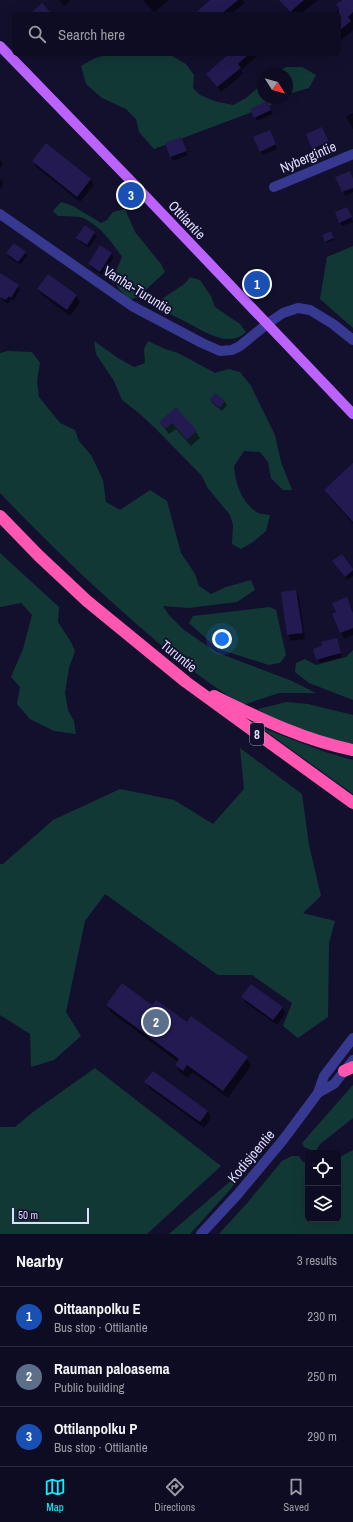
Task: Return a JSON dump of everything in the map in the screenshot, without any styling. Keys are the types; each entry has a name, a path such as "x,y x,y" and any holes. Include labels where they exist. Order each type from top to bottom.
{"highway":[{"name":"Turuntie","path":"0,516 39,556 87,601 186,682 353,803"},
{"path":"186,682 264,720 306,738 353,750"}],"main road":[{"name":"Ottilantie","path":"0,46 126,175 353,414"}],"street":[{"name":"Nybergintie","path":"274,187 353,154"},
{"name":"Vanha-Turuntie","path":"0,214 132,306 220,351 232,350 240,346 283,313 298,308 310,310 333,324 353,340"},
{"name":"Kodisjoentie","path":"201,1234 237,1195 278,1146 318,1093 324,1076 353,1038"},
{"name":"Kodisjoentie","path":"318,1093 334,1084 349,1069 353,1060"}],"green space":[{"path":"103,56 172,56 186,64 194,75 193,88 200,95 214,101 233,105 246,98 257,88 257,104 273,104 154,149 139,132 136,119 126,109 102,98 86,84 81,66 93,59"},
{"path":"302,67 316,75 309,88 293,93 293,68 284,68"},
{"path":"61,202 73,206 101,223 107,220 113,212 125,209 135,232 161,264 165,272 139,296 130,300 119,289 113,278 122,257 118,251 104,234 92,223 80,217 58,216 53,211"},
{"path":"353,246 353,328 320,299 327,257"},
{"path":"190,277 200,280 211,296 215,307 240,324 246,332 239,337 232,339 225,339 211,335 157,306 164,298 187,281"},
{"path":"94,341 134,367 145,363 144,349 148,341 178,353 215,373 229,369 240,372 251,386 275,435 281,462 292,490 283,490 271,478 268,462 260,452 244,451 234,466 237,485 242,497 250,507 258,513 270,515 266,531 253,542 241,549 232,544 233,525 230,515 207,487 202,476 155,428 122,400 114,381 96,354"},
{"path":"8,351 32,352 40,363 37,381 39,397 60,423 75,430 79,441 91,455 103,480 106,502 120,510 150,490 167,501 181,553 195,574 199,586 211,594 226,587 251,580 255,590 237,602 189,608 163,606 169,615 184,630 216,652 292,681 316,693 279,693 243,705 199,676 145,632 64,558 0,493 0,353"},
{"path":"0,553 59,607 58,622 75,651 69,668 65,693 68,710 74,721 76,734 54,731 30,719 17,704 20,687 11,677 23,649 32,615 21,603 0,607"},
{"path":"270,607 276,610 286,655 280,663 269,665 218,649 189,623 193,616"},
{"path":"353,650 353,700 309,683 295,672 296,663 305,659 316,665 346,657"},
{"path":"287,702 308,704 353,715 353,744 292,727 258,709"},
{"path":"260,727 325,752 353,760 353,794"},
{"path":"240,748 302,794 309,845 321,896 303,913 335,921 329,943 328,1017 298,1038 283,1026 292,1003 252,975 218,975 105,894 85,921 66,1012 81,1036 54,1060 31,1067 30,1034 0,1015 0,864 3,864 53,820 120,789 174,800 213,824 244,789"},
{"path":"95,1068 221,1166 147,1234 0,1234 0,1127 15,1127 33,1112"},
{"path":"353,1085 353,1118 320,1144 316,1150 311,1150 304,1147 302,1143"},
{"path":"353,1150 353,1234 219,1234 282,1161 292,1156 299,1156 303,1162 305,1162 305,1222 341,1222 341,1156"},
{"path":"241,1172 244,1172 190,1234 169,1234"}],"building":[{"path":"210,0 238,0 223,12 196,12"},
{"path":"279,0 304,0 290,12"},
{"path":"342,0 353,0 353,12 348,17 351,21 341,29 341,12 339,12 339,8 336,4"},
{"path":"42,3 50,12 32,12"},
{"path":"227,56 247,56 238,64 241,68 217,87 206,74"},
{"path":"261,104 268,104 271,110 254,118 250,109"},
{"path":"322,127 329,142 312,149 306,134"},
{"path":"270,130 276,144 260,152 253,137"},
{"path":"181,137 187,151 170,157 165,143"},
{"path":"46,143 91,179 77,197 32,161"},
{"path":"350,171 353,179 353,188 342,192 335,177"},
{"path":"347,207 352,217 339,223 335,212"},
{"path":"85,225 95,232 87,245 76,238"},
{"path":"331,231 334,238 325,242 322,235"},
{"path":"14,243 26,252 18,262 6,253"},
{"path":"100,245 112,253 100,272 88,264"},
{"path":"0,273 19,285 11,298 9,296 6,300 0,297"},
{"path":"48,274 77,295 67,310 37,289"},
{"path":"215,393 225,401 220,408 210,400"},
{"path":"176,407 197,431 187,440 172,423 165,429 159,422"},
{"path":"353,463 353,522 324,490"},
{"path":"342,554 353,569 345,577 332,561"},
{"path":"296,590 303,633 287,635 281,592"},
{"path":"347,597 353,613 353,628 340,633 332,614 336,612 332,603"},
{"path":"337,638 341,653 316,660 313,649 322,646 321,642"},
{"path":"122,983 152,1005 156,1000 187,1022 191,1016 248,1057 223,1091 187,1065 183,1071 175,1065 179,1059 106,1005"},
{"path":"251,984 283,1007 273,1020 241,997"},
{"path":"153,1071 208,1111 200,1122 144,1082"}],"place":[{"name":"Ottilanpolku P","path":"131,195"},
{"name":"Oittaanpolku E","path":"257,284"},
{"name":"Rauman paloasema","path":"156,1022"}]}
